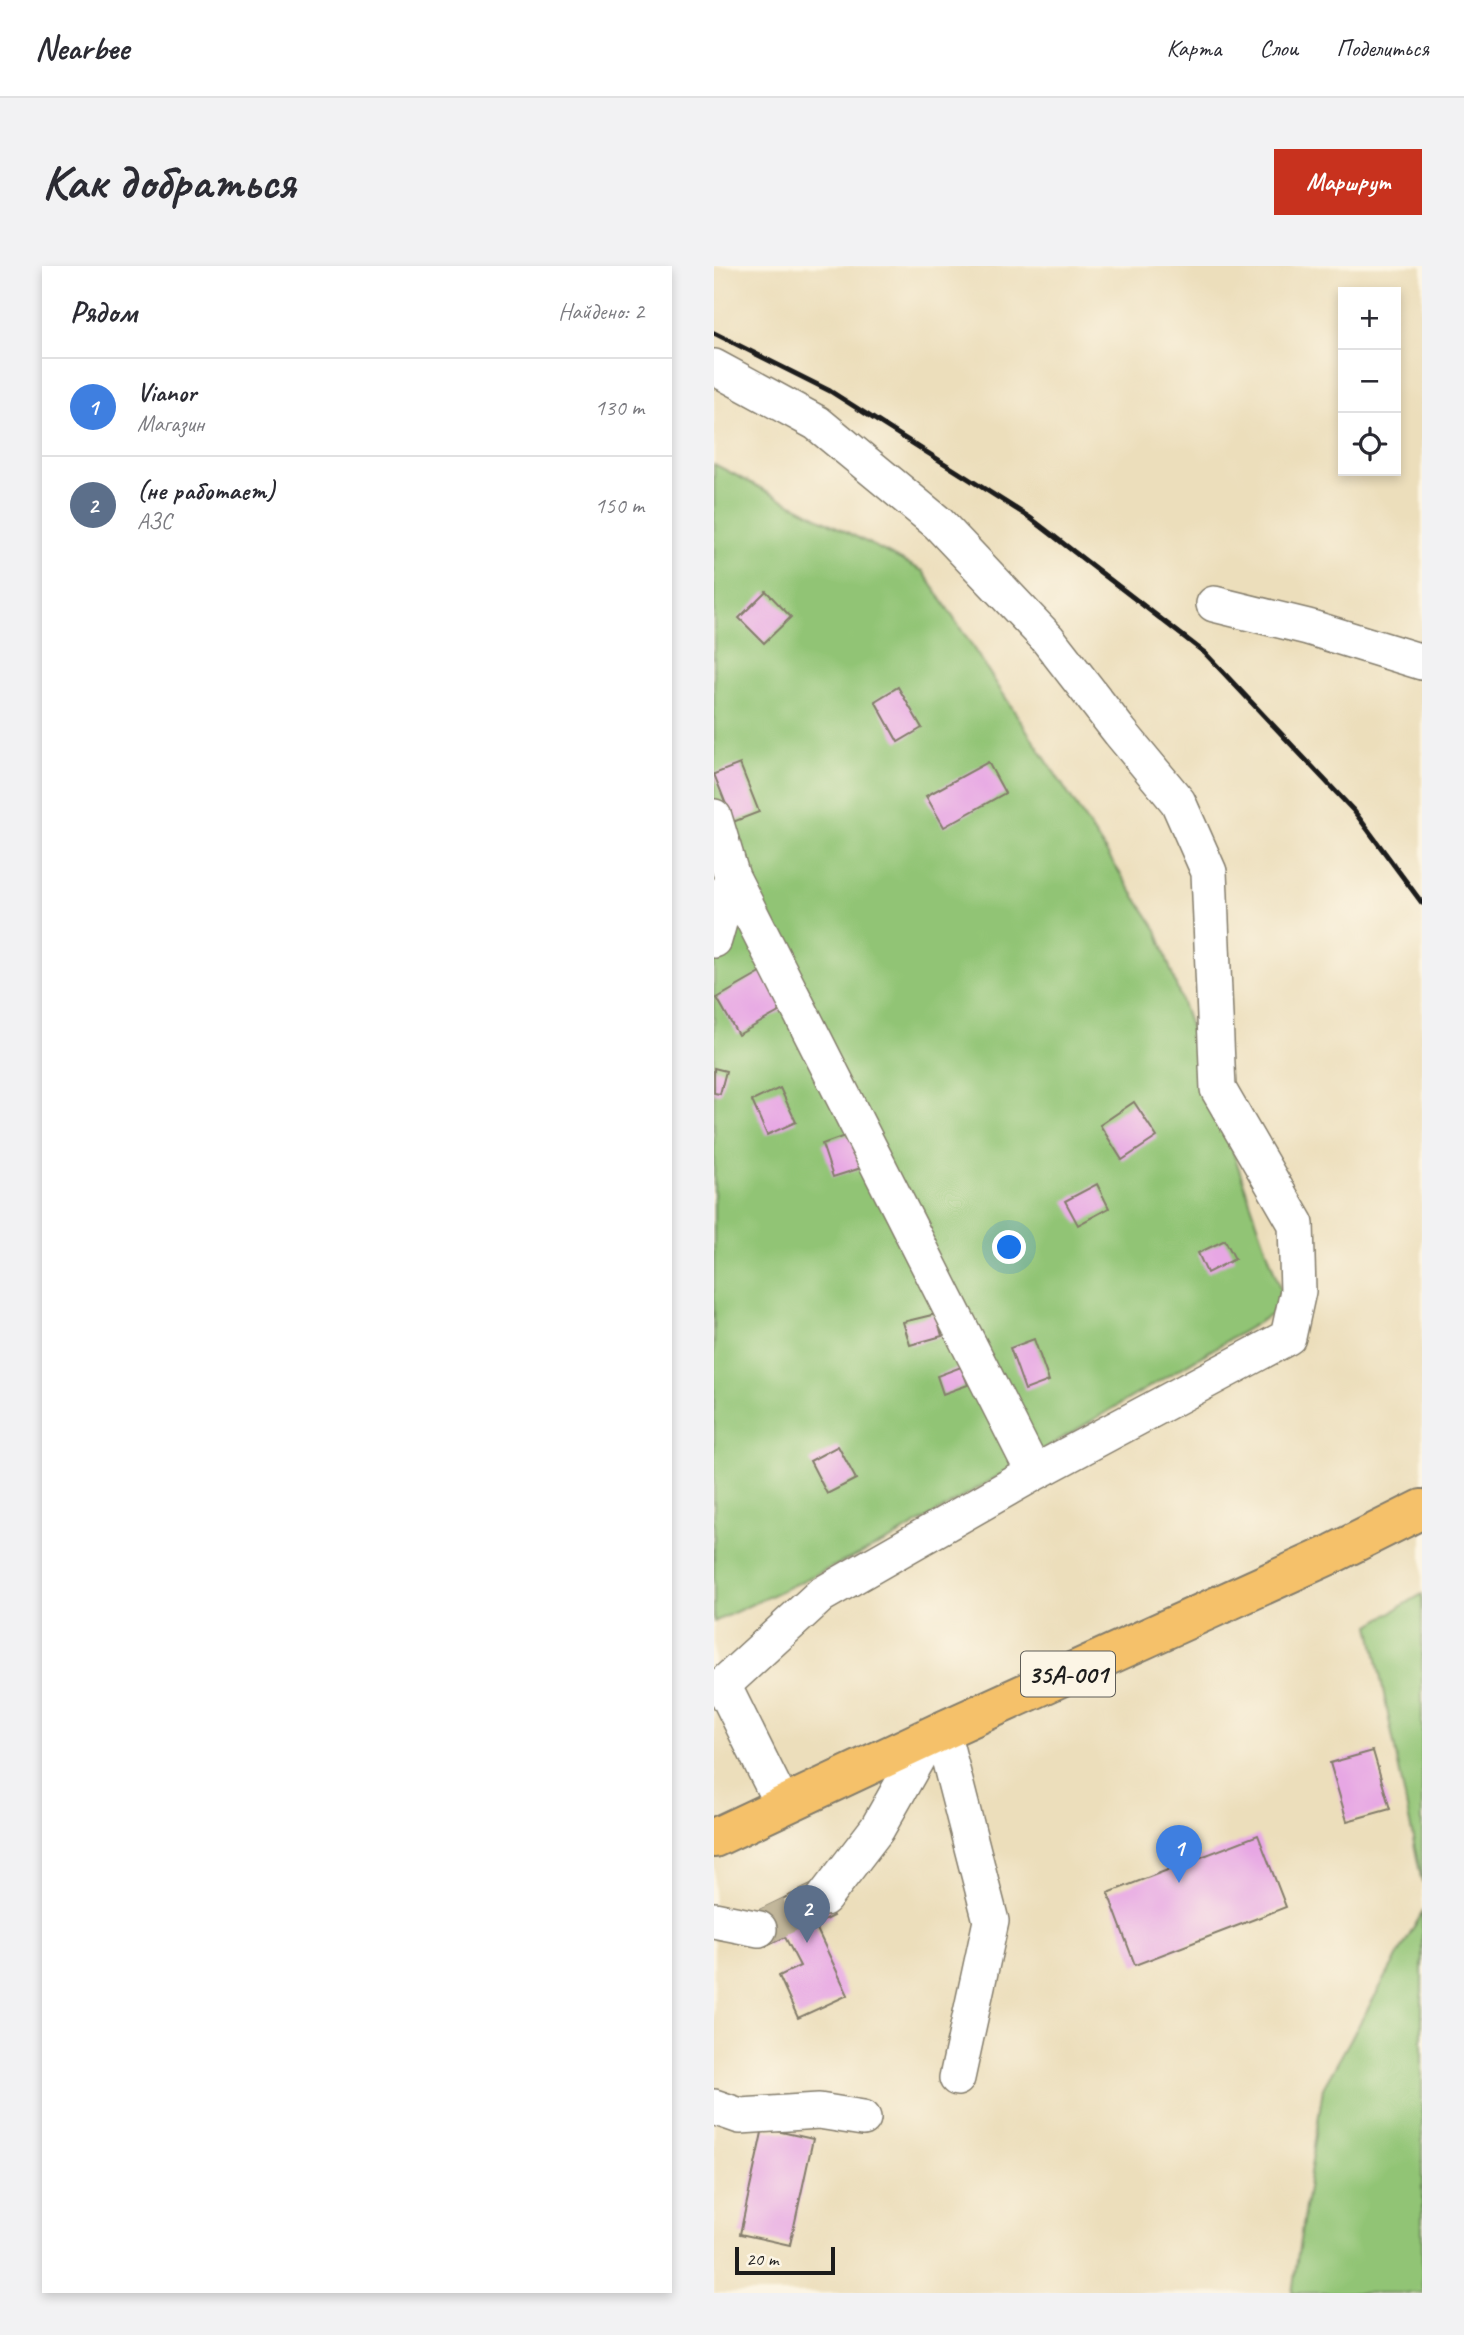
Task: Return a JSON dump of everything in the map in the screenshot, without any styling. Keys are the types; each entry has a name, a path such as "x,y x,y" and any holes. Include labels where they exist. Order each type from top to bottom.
{"main road":[{"name":"35А-001","path":"714,1838 778,1797 933,1713 1326,1535 1422,1487"},
{"name":"35А-001","path":"714,1816 778,1797 942,1731 1334,1553 1422,1508"}],"lane":[{"path":"714,367 817,423 938,523 1047,638 1178,802 1209,872 1218,1088 1296,1224 1298,1291 1288,1337 1034,1474 821,1595 719,1686 778,1797"},
{"path":"1214,604 1308,627 1422,662"},
{"path":"714,817 732,877 1034,1474"},
{"path":"714,940 732,877"},
{"path":"824,1898 877,1829 920,1752 942,1731 991,1921 957,2078"},
{"path":"714,1920 759,1929"},
{"path":"714,2107 740,2116 819,2111 863,2118"}],"green space":[{"path":"714,464 923,571 1157,930 1286,1306 890,1540 714,1622"},
{"path":"1422,1594 1422,1883 1370,1625"},
{"path":"1422,1913 1422,2293 1292,2293 1323,2088"}],"building":[{"path":"766,591 791,617 764,643 739,618"},
{"path":"898,687 922,728 898,742 875,701"},
{"path":"988,762 1005,793 944,827 926,796"},
{"path":"740,764 759,812 733,822 714,774"},
{"path":"764,971 786,1008 738,1035 717,998"},
{"path":"714,1068 726,1071 720,1094 714,1093"},
{"path":"780,1088 796,1122 767,1135 752,1101"},
{"path":"1134,1102 1157,1137 1122,1160 1100,1125"},
{"path":"850,1134 861,1168 833,1177 822,1144"},
{"path":"1097,1184 1109,1208 1078,1225 1065,1201"},
{"path":"1225,1240 1235,1259 1207,1273 1198,1253"},
{"path":"936,1314 942,1336 910,1345 903,1322"},
{"path":"1034,1339 1049,1381 1025,1390 1010,1348"},
{"path":"961,1367 968,1385 943,1394 937,1376"},
{"path":"838,1446 856,1479 827,1494 810,1461"},
{"path":"1373,1751 1390,1809 1347,1821 1330,1763"},
{"path":"1258,1835 1286,1907 1135,1965 1108,1893"},
{"path":"817,1882 833,1916 815,1925 848,1995 798,2018 779,1976 800,1966 785,1937 767,1946 751,1914"},
{"path":"763,2128 813,2139 790,2245 740,2234"}],"tunnel":[{"path":"759,1929 824,1898"}],"railway":[{"path":"714,333 830,391 1029,517 1205,653 1354,811 1422,903"}],"place":[{"name":"Vianor","path":"1179,1883"},
{"name":"(не работает)","path":"807,1943"}]}
